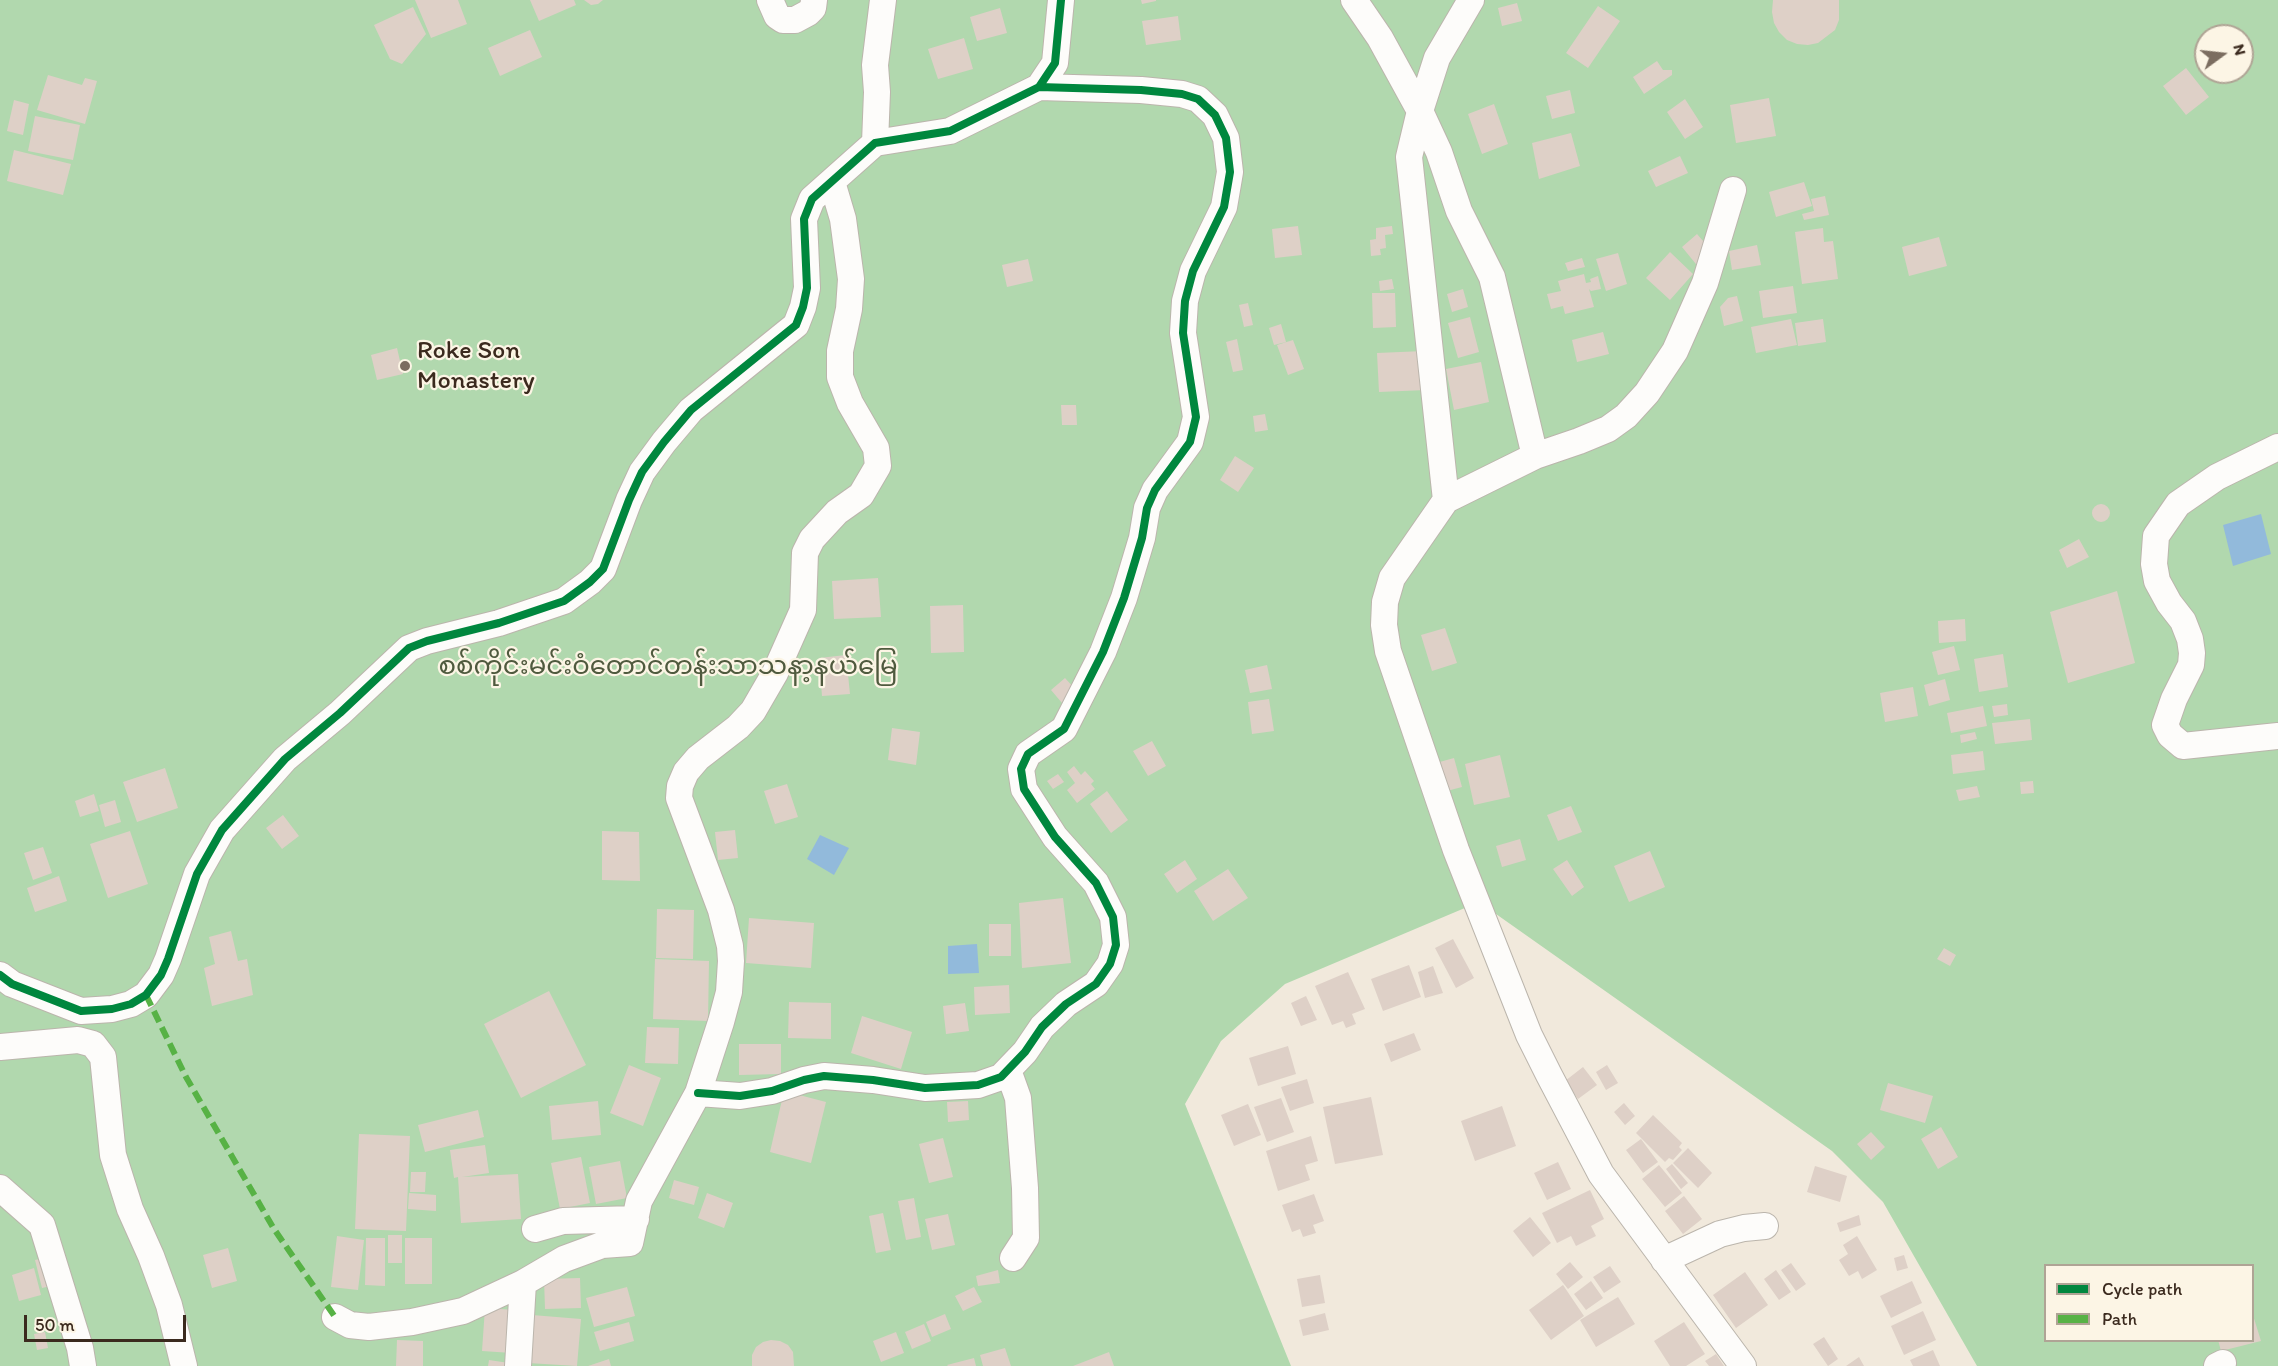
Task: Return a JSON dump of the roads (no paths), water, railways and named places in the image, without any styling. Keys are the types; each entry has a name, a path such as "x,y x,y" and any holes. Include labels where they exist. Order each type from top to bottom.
{"street":[{"path":"770,0 777,16 783,20 795,20 813,8 814,0"},
{"path":"875,143 877,92 875,65 883,0"},
{"path":"1039,87 1055,63 1061,0"},
{"path":"1354,0 1380,38 1420,111 1439,152 1459,211 1492,277 1535,456"},
{"path":"1446,500 1409,157 1420,111 1437,58 1466,6 1472,0"},
{"path":"0,975 12,984 81,1011 112,1009 130,1004 146,995 168,959 197,874 222,830 285,759 340,713 409,648 427,641 500,623 564,601 590,582 603,569 642,472 664,442 691,410 796,325 807,288 804,219 812,199 875,143 950,131 1039,87 1141,90 1182,94 1198,99 1215,115 1226,138 1230,172 1224,207 1193,271 1185,301 1183,333 1197,417 1190,442 1155,490 1147,508 1142,538 1124,598 1103,652 1064,729 1028,754 1021,770 1024,789 1055,837 1096,883 1113,917 1116,945 1110,964 1096,984 1066,1004 1050,1019 1001,1077 978,1085 925,1088 873,1080 824,1076 772,1091 740,1096 698,1093"},
{"path":"335,1317 351,1325 369,1327 412,1322 463,1311 564,1259 602,1245 630,1244 639,1201 698,1093 729,992 731,954 721,910 679,798 680,786 686,772 698,758 738,727 753,711 775,673 802,610 805,553 812,539 837,512 861,495 878,466 876,448 850,403 840,377 840,351 849,309 851,279 843,219 832,182"},
{"path":"1733,190 1704,283 1675,351 1647,393 1626,416 1608,429 1535,456 1446,500 1392,578 1385,602 1384,625 1388,651 1456,850 1529,1035 1601,1174 1743,1366"},
{"path":"2278,447 2217,477 2178,504 2156,536 2154,564 2157,581 2169,603 2183,621 2190,639 2192,653 2191,665 2174,699 2166,725 2170,735 2183,746 2278,736"},
{"path":"0,1047 78,1040 93,1044 104,1058 113,1155 130,1209 152,1256 170,1305 184,1366"},
{"path":"1008,1070 1018,1098 1025,1188 1026,1238 1013,1257"},
{"path":"0,1188 42,1225 80,1348 83,1366"},
{"path":"535,1229 563,1221 636,1219"},
{"path":"1664,1260 1720,1234 1764,1226"},
{"path":"518,1366 523,1282"}],"water":[{"path":"2261,514 2271,554 2233,566 2223,525"},
{"path":"820,835 849,848 834,875 807,859"},
{"path":"977,944 979,973 948,974 948,946"}],"place":[{"name":"Roke Son Monastery","path":"405,366"}],"park label":[{"name":"စစ်ကိုင်းမင်းဝံတောင်တန်းသာသနာ့နယ်မြေ","path":"668,667"}]}
